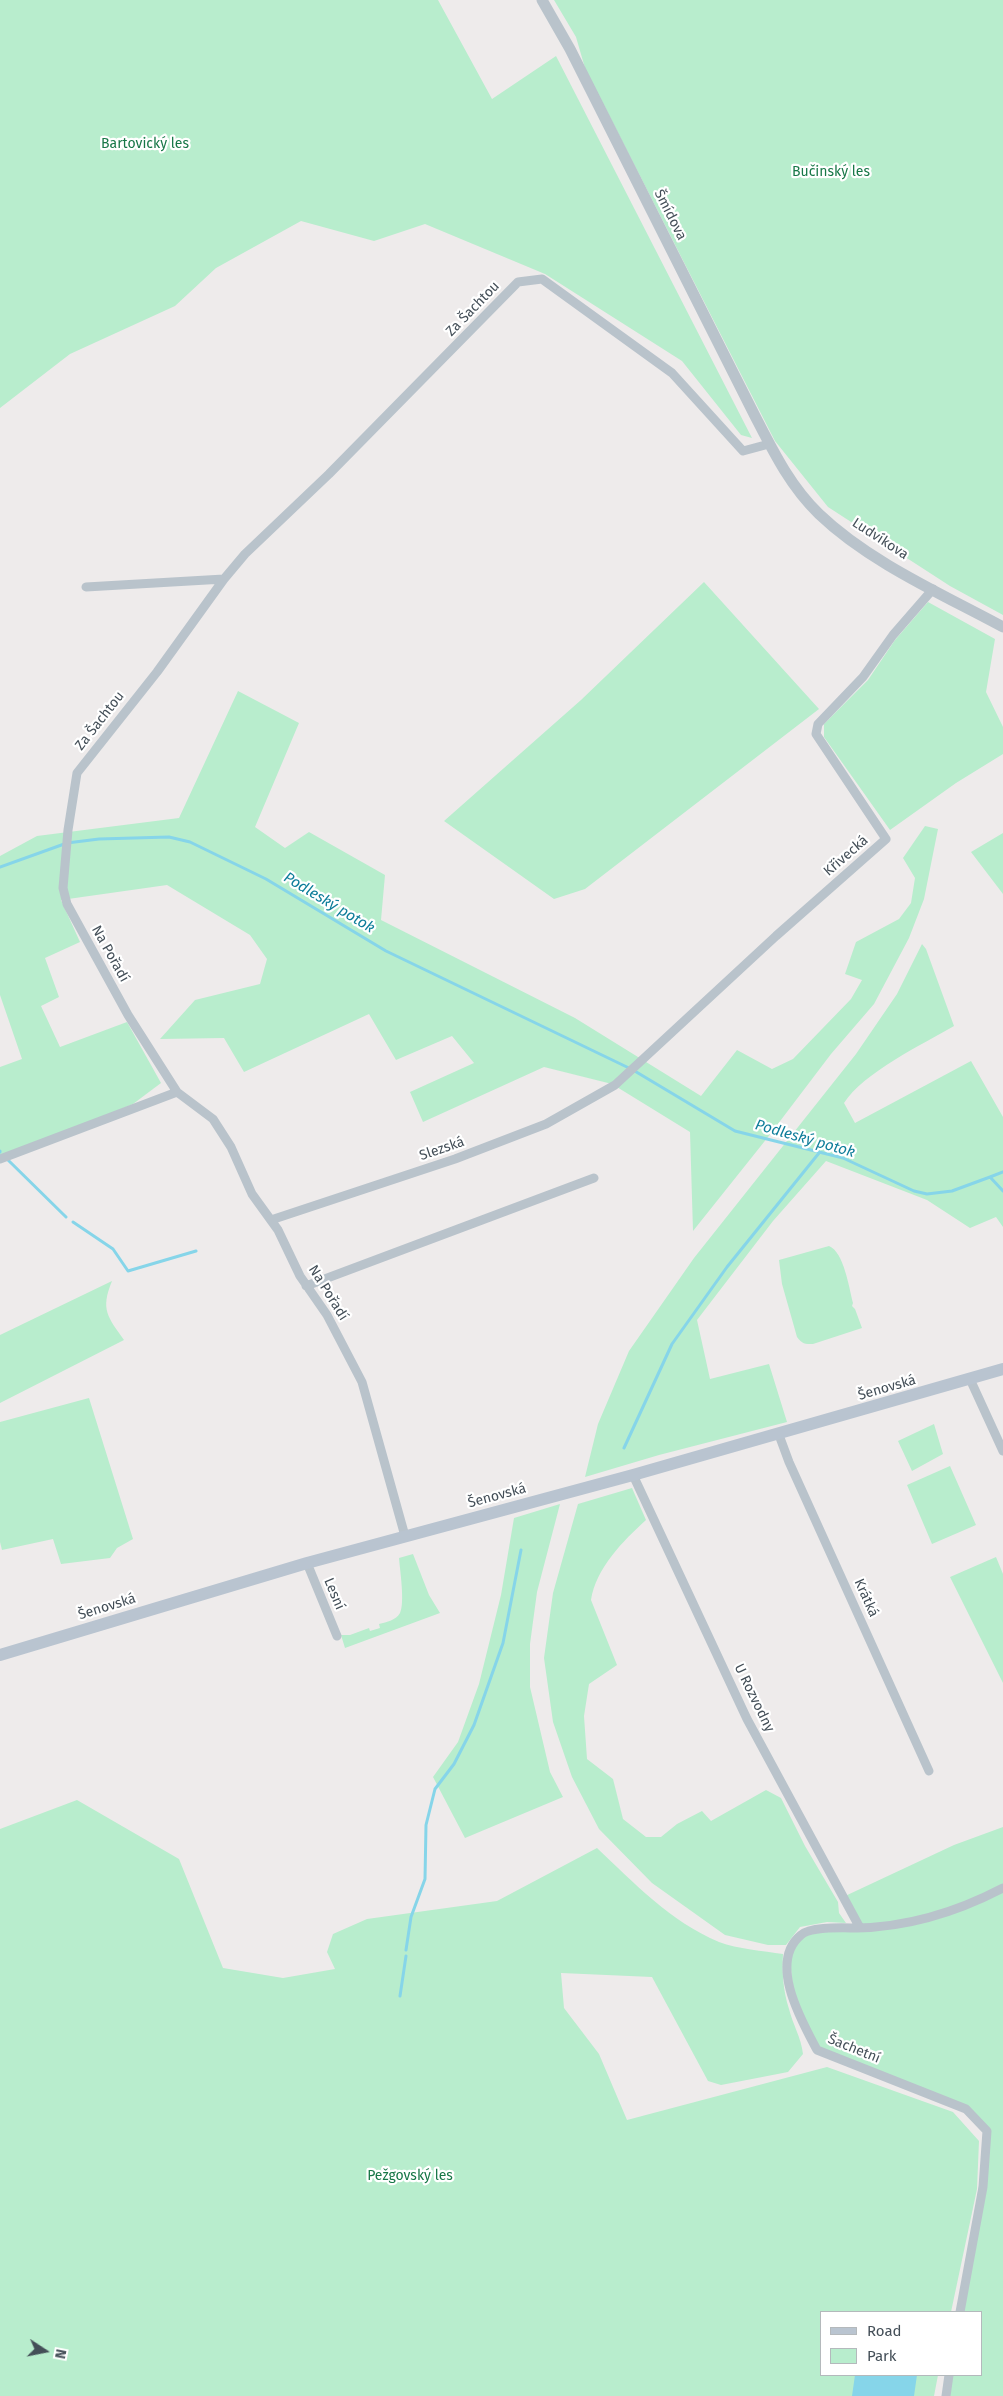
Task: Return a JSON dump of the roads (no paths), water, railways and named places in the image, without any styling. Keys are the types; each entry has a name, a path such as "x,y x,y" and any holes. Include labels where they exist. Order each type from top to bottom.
{"main road":[{"name":"Šenovská","path":"0,1654 307,1563 633,1475 1003,1369"}],"street":[{"name":"Šmídova","path":"542,0 574,58 769,444"},
{"name":"Za Šachtou","path":"67,904 64,888 68,830 77,773 157,672 224,579 245,554 420,383 518,282 542,279 672,373 743,451 769,444"},
{"name":"Ludvíkova","path":"769,444 796,488 825,518 863,549 1003,627"},
{"path":"86,587 224,579"},
{"name":"Křivecká","path":"615,1085 776,936 886,839 816,734 818,724 864,677 893,635 933,589"},
{"name":"Na Pořadí","path":"67,904 128,1015 177,1092 213,1119 231,1148 252,1194 271,1220 306,1286 327,1316 362,1382 405,1536"},
{"name":"Slezská","path":"271,1220 455,1159 546,1124 615,1085"},
{"path":"0,1159 177,1092"},
{"path":"306,1286 594,1178"},
{"path":"970,1379 1003,1451"},
{"name":"Krátká","path":"779,1434 789,1462 930,1771"},
{"name":"U Rozvodny","path":"633,1475 747,1719 860,1928"},
{"name":"Lesní","path":"307,1563 337,1636"},
{"name":"Šachetní","path":"960,2311 983,2187 988,2132 966,2109 817,2050 795,2006 786,1972 789,1948 802,1933 826,1928 860,1928 933,1918 952,1912 1003,1888"},
{"path":"946,2396 949,2376"}],"water":[{"path":"855,2376 917,2376 914,2396 852,2396"}],"waterway":[{"name":"Podleský potok","path":"0,867 67,843 99,839 169,837 190,842 266,879 386,951 631,1069"},
{"name":"Podleský potok","path":"633,1070 735,1131 843,1158 914,1191 927,1194 952,1191 990,1177 1003,1191"},
{"path":"624,1448 672,1344 727,1267 819,1153"},
{"path":"8,1160 66,1217"},
{"path":"990,1177 1003,1172"},
{"path":"73,1222 113,1249 128,1271 196,1251"},
{"path":"406,1950 411,1917 425,1879 426,1825 435,1789 454,1764 474,1725 503,1643 521,1550"},
{"path":"400,1996 406,1956"}],"park label":[{"name":"Bartovický les","path":"145,144"},
{"name":"Bučinský les","path":"831,172"},
{"name":"Pežgovský les","path":"410,2176"}]}
